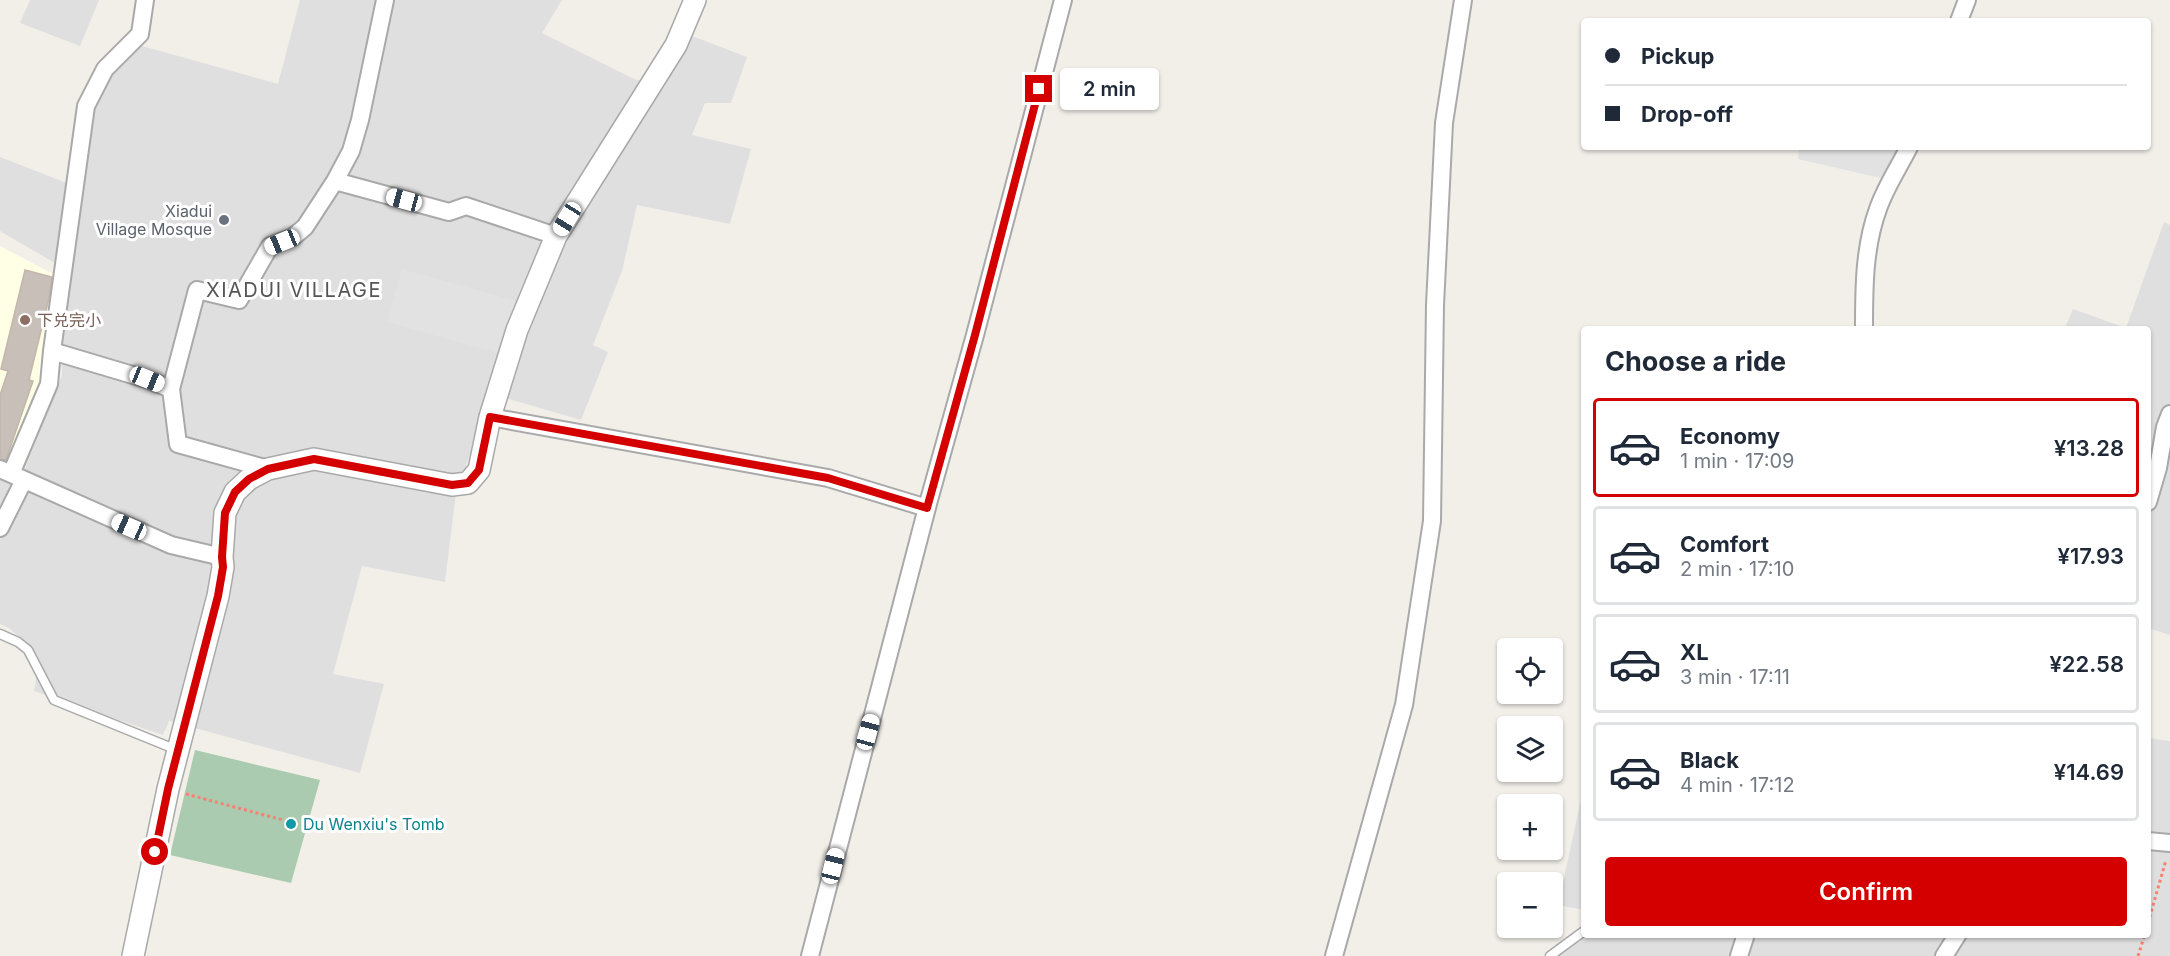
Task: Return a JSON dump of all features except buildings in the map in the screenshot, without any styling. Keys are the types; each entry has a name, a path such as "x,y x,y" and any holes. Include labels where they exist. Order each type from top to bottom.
{"street":[{"path":"0,528 12,475 49,384 86,105 105,69 140,34 145,0"},
{"path":"268,469 178,444 171,389 197,290 239,300 270,246 293,237 304,227 335,182 351,151 360,120 385,0"},
{"path":"133,956 168,789 218,596 223,567 225,513 235,492 249,479 268,469 314,459 452,485 468,483 479,470 490,417 517,330 556,236 676,45 695,0"},
{"path":"810,956 1063,0"},
{"path":"1334,956 1404,705 1432,521 1435,305 1444,123 1463,0"},
{"path":"1960,18 1967,0"},
{"path":"1864,326 1864,295 1872,228 1878,207 1907,150"},
{"path":"335,182 449,212 466,206 556,236"},
{"path":"52,351 147,379 171,389"},
{"path":"2151,492 2170,414"},
{"path":"490,417 828,478 927,508"},
{"path":"12,475 171,545 222,557"},
{"path":"2151,842 2168,850"},
{"path":"1739,956 1745,938"},
{"path":"1944,956 1955,938"}],"lane":[{"path":"0,634 18,642 28,650 54,700 178,750"},
{"path":"1550,956 1581,933"}],"path":[{"path":"168,789 283,820"},
{"path":"2151,912 2168,850"},
{"path":"2138,956 2144,938"}],"shaded area":[{"path":"30,0 99,0 80,46 20,23"},
{"path":"300,0 562,0 542,33 632,78 663,89 692,36 747,57 731,103 705,103 692,135 751,149 730,224 637,205 622,271 593,345 608,352 581,420 492,394 456,493 445,582 362,566 333,674 384,684 360,773 169,721 163,735 34,691 36,681 34,651 9,628 0,624 0,476 19,484 62,375 60,266 0,231 0,157 72,185 91,91 135,44 278,84"},
{"path":"1799,150 1899,150 1885,179 1798,159"},
{"path":"2164,222 2170,225 2170,635 2151,629 2151,326 2127,326"},
{"name":"下兑完小","path":"0,246 55,275 46,365 11,454 0,449"},
{"path":"402,269 516,301 501,354 387,322"},
{"path":"2073,309 2120,326 2066,326"},
{"path":"2151,738 2170,741 2170,956 1549,956 1581,936 1581,938 2151,938"},
{"name":"Du Wenxiu's Tomb","path":"195,750 320,780 291,883 170,855"},
{"path":"1581,800 1581,909 1563,906 1563,882"}],"place":[{"name":"Xiadui Village Mosque","path":"224,220"},
{"name":"下兑完小","path":"25,320"},
{"name":"Du Wenxiu's Tomb","path":"291,824"}],"district":[{"name":"XIADUI VILLAGE","path":"294,290"}],"route":[{"path":"155,852 168,789 218,596 223,567 225,513 235,492 249,479 268,469 314,459 452,485 468,483 479,470 490,417 828,478 927,508 1039,89"}]}
